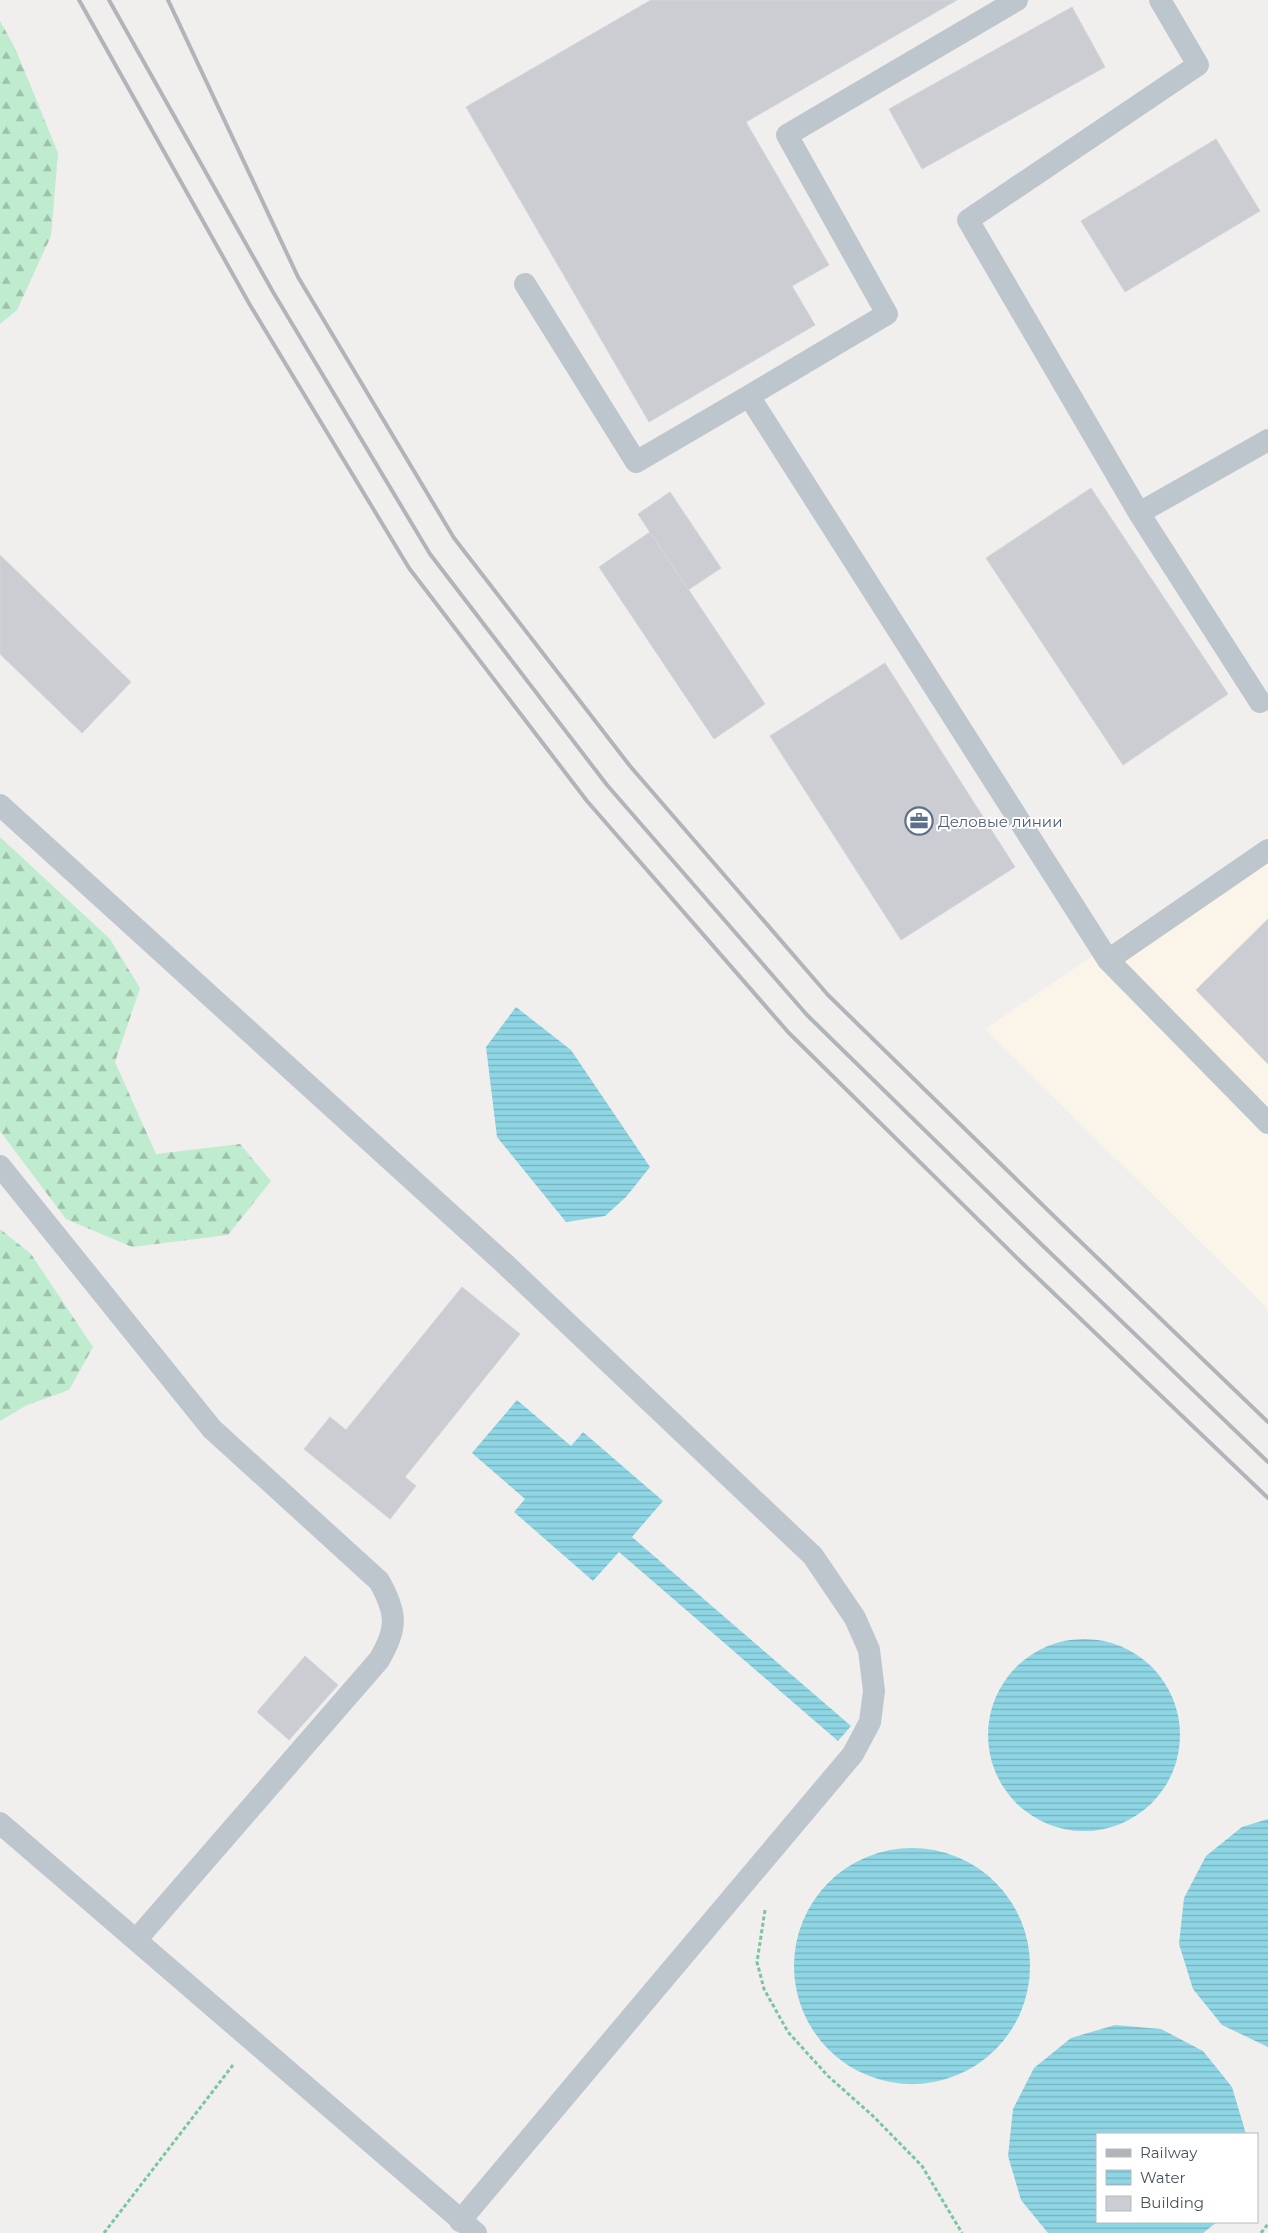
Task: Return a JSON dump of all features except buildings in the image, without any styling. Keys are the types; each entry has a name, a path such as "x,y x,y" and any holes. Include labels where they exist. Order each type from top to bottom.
{"lane":[{"path":"525,284 636,462 886,314 787,135 1017,0"},
{"path":"1160,0 1198,66 968,220 1139,513 1260,702"},
{"path":"749,396 1108,960 1268,1123"},
{"path":"1139,513 1268,440"},
{"path":"0,805 505,1264 813,1556 855,1618 869,1650 874,1691 870,1722 853,1754 468,2227 0,1823"},
{"path":"1108,960 1268,850"},
{"path":"0,1166 212,1430 379,1581 388,1598 395,1618 390,1641 379,1660 136,1940"}],"path":[{"path":"766,1908 757,1962 764,1989 788,2032 828,2076 873,2116 922,2166 962,2233"},
{"path":"104,2233 252,2041"},
{"path":"1261,2233 1268,2224"}],"shaded area":[{"path":"1268,837 1268,1309 985,1029"}],"green space":[{"path":"0,21 16,50 58,153 51,236 17,310 0,324"},
{"path":"0,837 110,939 140,988 115,1062 156,1154 240,1144 271,1181 228,1235 132,1247 66,1219 0,1131"},
{"path":"0,1229 31,1254 93,1347 69,1390 27,1405 0,1421"}],"water":[{"path":"516,1007 571,1050 650,1167 626,1197 605,1216 566,1222 497,1137 486,1047"},
{"path":"517,1400 571,1446 583,1432 663,1501 632,1537 851,1726 838,1741 619,1552 593,1581 514,1512 525,1499 472,1453"},
{"path":"1084,1639 1103,1641 1121,1646 1137,1655 1152,1667 1164,1682 1173,1698 1178,1716 1180,1735 1178,1754 1173,1772 1164,1788 1152,1803 1137,1815 1121,1824 1103,1829 1084,1831 1065,1829 1047,1824 1031,1815 1016,1803 1004,1788 995,1772 990,1754 988,1735 990,1716 995,1698 1004,1682 1016,1667 1031,1655 1047,1646 1065,1641"},
{"path":"1268,1819 1268,2047 1222,2025 1193,1989 1179,1944 1184,1898 1206,1856 1242,1827"},
{"path":"900,1848 924,1848 946,1853 968,1862 996,1882 1010,1900 1021,1921 1028,1943 1030,1966 1028,1989 1021,2011 1010,2032 996,2050 968,2070 946,2079 924,2084 900,2084 878,2079 856,2070 828,2050 808,2022 799,2000 794,1978 794,1954 799,1932 808,1910 828,1882 856,1862 878,1853"},
{"path":"1115,2025 1161,2029 1203,2051 1232,2087 1246,2133 1096,2133 1096,2223 1216,2223 1203,2233 1048,2233 1021,2200 1008,2156 1013,2109 1034,2068 1071,2038"}],"railway":[{"path":"79,0 250,305 409,568 587,801 788,1032 1021,1262 1268,1498"},
{"path":"109,0 273,292 430,554 607,785 807,1015 1268,1462"},
{"path":"168,0 298,277 454,538 630,766 828,995 1268,1422"}],"place":[{"name":"Деловые линии","path":"919,821"}]}
